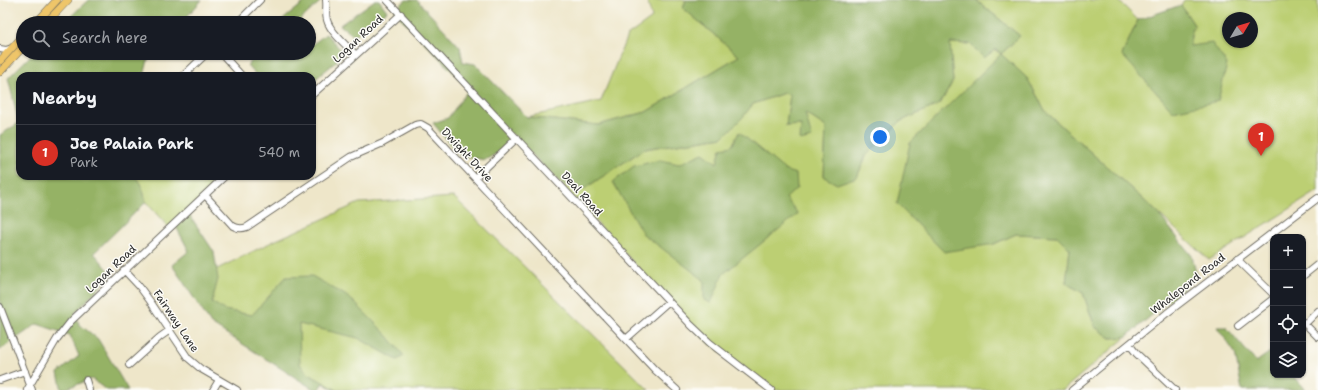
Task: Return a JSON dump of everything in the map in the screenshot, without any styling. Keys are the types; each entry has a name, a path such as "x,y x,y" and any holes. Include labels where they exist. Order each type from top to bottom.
{"main road":[{"path":"42,16 57,0"},
{"path":"53,16 68,0"},
{"path":"0,61 16,44"},
{"path":"0,72 16,55"}],"street":[{"path":"244,16 260,0"},
{"path":"326,0 326,16 328,22 333,30 356,55"},
{"name":"Deal Road","path":"387,0 668,302 710,343 771,390"},
{"name":"Logan Road","path":"316,92 400,14"},
{"path":"0,49 6,50 13,47"},
{"path":"187,72 200,60"},
{"path":"227,60 238,72"},
{"name":"Dwight Drive","path":"205,195 233,226 239,228 247,227 351,157 383,143 417,124 423,124 655,370 677,390"},
{"path":"475,178 517,138"},
{"name":"Logan Road","path":"30,388 57,339 69,323 221,180"},
{"name":"Whalepond Road","path":"1072,390 1166,313 1318,198"},
{"path":"1237,259 1270,291"},
{"path":"1306,274 1318,264"},
{"name":"Fairway Lane","path":"124,270 139,286 192,362 237,390"},
{"path":"1238,326 1270,301"},
{"path":"626,339 668,302"},
{"path":"0,307 25,371 30,388"},
{"path":"1306,321 1318,311"},
{"path":"1306,325 1318,337"},
{"path":"129,365 170,330"},
{"path":"1129,344 1136,353 1175,390"},
{"path":"0,380 25,371"},
{"path":"86,380 89,390"},
{"path":"213,390 219,380"}],"green space":[{"path":"88,0 202,0 187,16 71,16"},
{"path":"307,0 319,0 320,2 305,16 288,16"},
{"path":"375,0 379,0 387,11 354,36 340,25"},
{"path":"406,0 417,0 460,47 463,62 475,64 527,117 598,125 646,112 739,56 683,8 686,0 976,0 1020,36 1001,54 996,49 984,58 970,44 950,43 953,81 940,104 901,121 866,156 857,177 837,184 824,177 826,127 805,113 812,138 800,141 801,125 786,126 790,95 784,93 753,104 742,118 723,137 644,149 584,189 561,184 511,133 503,150 485,160 459,155 433,123 448,118 469,89 394,11"},
{"path":"647,0 686,0 683,8 739,56 646,112 598,125 527,117 601,101 627,36 652,18"},
{"path":"976,0 1118,0 1138,20 1122,55 1190,46 1194,25 1181,5 1184,0 1318,0 1318,191 1209,260 1046,112 1027,78 994,244 1016,234 1057,236 1070,249 1066,283 1083,293 1095,327 1111,338 1126,337 1063,390 770,390 703,338 561,184 584,189 644,149 723,137 753,104 784,93 790,95 786,126 801,125 805,113 826,127 824,177 857,177 866,156 901,121 940,104 953,81 949,43 984,46 1001,54 1020,36"},
{"path":"1181,5 1194,25 1190,46 1212,43 1227,64 1218,101 1173,111 1122,55 1138,20"},
{"path":"326,34 345,54 316,79 316,72 253,72 247,65 253,60 316,60 316,42"},
{"path":"1001,54 1027,78 1046,112 1157,212 1192,256 1197,277 1126,337 1111,338 1095,327 1083,293 1066,283 1070,249 1057,236 1016,234 994,244 944,252 897,204 910,143"},
{"path":"26,60 148,60 145,72 16,72 16,111 8,78"},
{"path":"16,125 16,180 138,180 141,183 146,202 94,253 112,274 75,313 79,324 98,339 128,390 106,390 92,379 62,390 58,373 79,356 70,335 37,324 0,350 0,135"},
{"path":"739,132 786,171 796,174 797,188 786,198 798,214 723,274 711,303 704,300 704,280 643,234 613,182 634,166 660,160 679,164 703,153 717,163 721,148 732,146"},
{"path":"138,180 221,180 169,228 146,202 141,183"},
{"path":"454,197 649,390 334,390 200,304 207,274 274,241 359,203"},
{"path":"187,211 214,252 218,279 212,302 224,310 252,315 286,277 312,276 345,295 354,302 387,335 404,356 397,360 358,338 299,324 300,364 307,373 337,390 334,390 323,383 318,390 315,390 211,324 172,265 189,251 174,223"},
{"path":"1217,327 1226,327 1256,362 1270,352 1270,378 1296,378 1306,390 1242,390 1235,353"}],"place":[{"name":"Joe Palaia Park","path":"1261,156"}]}
